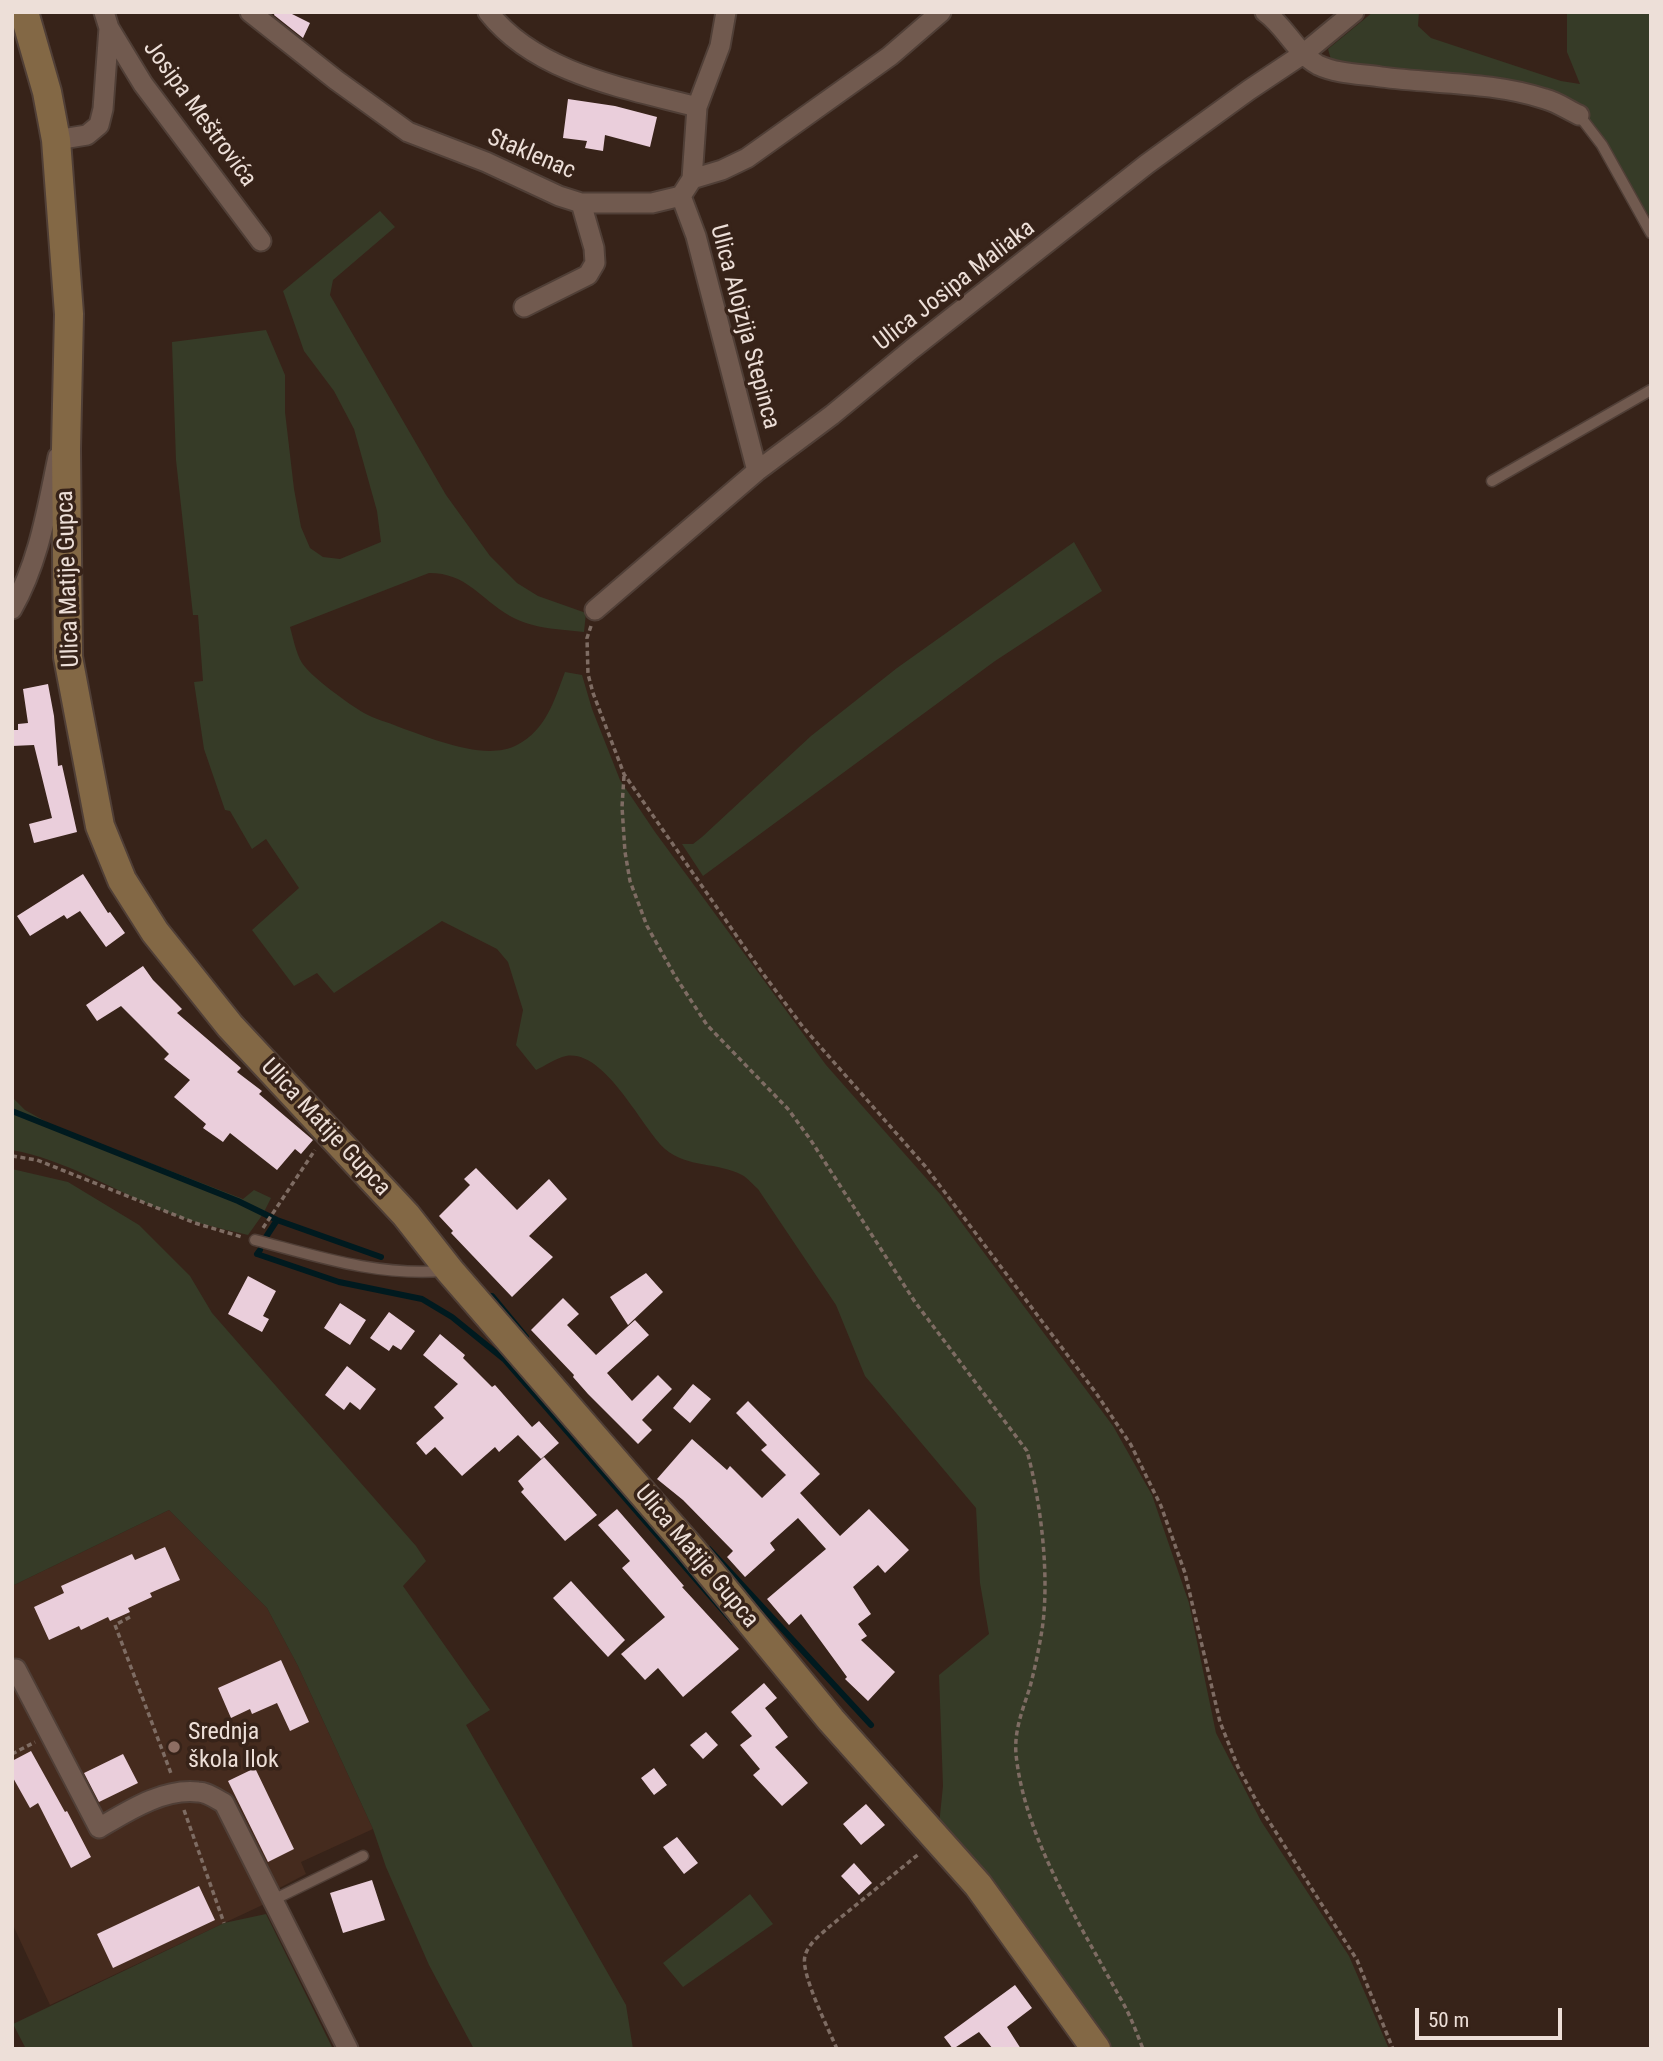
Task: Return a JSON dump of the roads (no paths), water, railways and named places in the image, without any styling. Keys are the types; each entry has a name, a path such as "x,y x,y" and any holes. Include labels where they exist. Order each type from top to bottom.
{"street":[{"name":"Ulica Matije Gupca","path":"24,12 47,92 56,140 69,314 66,449 68,657 100,826 122,880 155,932 230,1026 406,1215 450,1271 690,1548 831,1720 938,1839 1008,1924 1096,2049"},
{"name":"Staklenac","path":"250,12 336,80 408,132 581,203 652,203 681,196"},
{"path":"488,12 497,23 530,50 569,69 697,107"},
{"path":"681,196 692,179 697,107 720,46 726,12"},
{"path":"692,179 722,170 747,158 890,56 941,12"},
{"path":"1265,12 1275,19 1303,54 1316,64 1332,70 1513,90 1549,99 1579,115"},
{"name":"Ulica Josipa Maliaka","path":"595,610 757,471 832,415 1147,164 1303,54 1354,12"},
{"path":"56,140 87,135 99,125 103,109 106,20"},
{"name":"Josipa Meštrovića","path":"106,20 143,84 261,241"},
{"name":"Ulica Alojzija Stepinca","path":"681,196 696,236 757,471"},
{"path":"524,307 588,275 595,263 594,248 581,203"},
{"path":"12,609 29,575 40,540 58,457 66,449"},
{"path":"16,1668 99,1828 134,1808 171,1793 201,1791 223,1803 348,2049"}],"lane":[{"path":"1579,115 1602,145 1651,233"},
{"path":"1492,481 1651,390"},
{"path":"256,1240 352,1267 416,1273 450,1271"},
{"path":"273,1900 363,1856"}],"waterway":[{"path":"12,1111 238,1201 277,1220 381,1257"},
{"path":"266,1237 277,1220"},
{"path":"260,1250 257,1254 339,1282 422,1299 452,1317 505,1360 733,1622"},
{"path":"485,1296 492,1296 526,1337"},
{"path":"709,1549 871,1725"}],"place":[{"name":"Srednja škola Ilok","path":"174,1747"}]}
